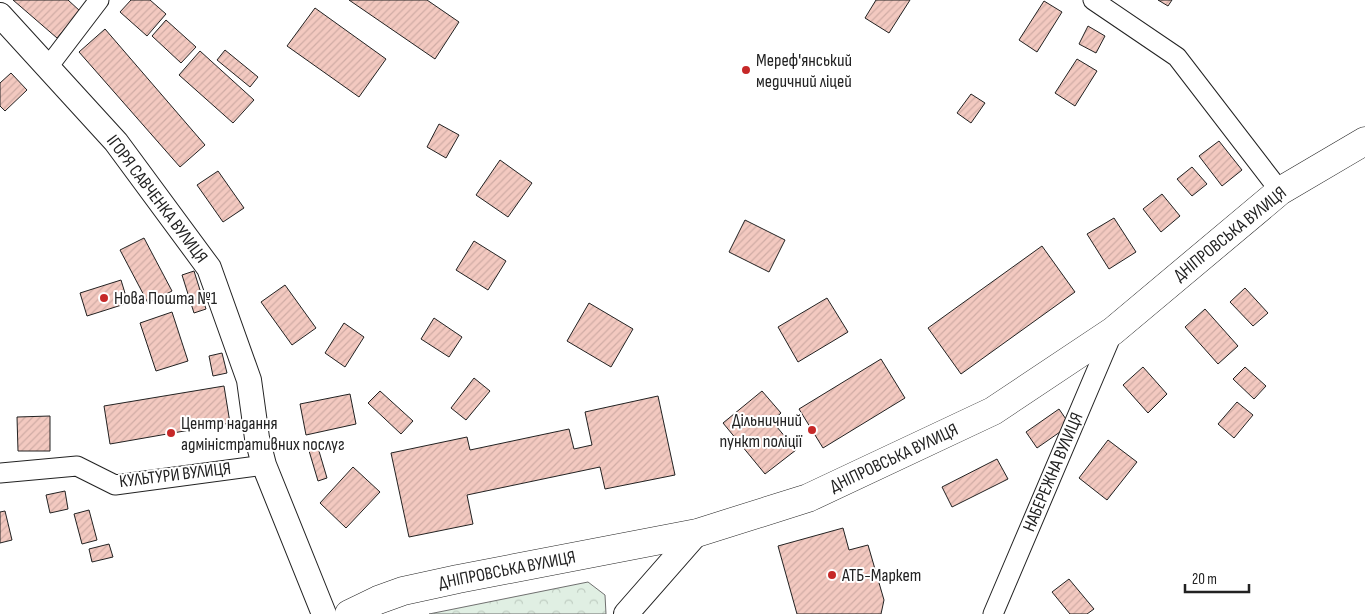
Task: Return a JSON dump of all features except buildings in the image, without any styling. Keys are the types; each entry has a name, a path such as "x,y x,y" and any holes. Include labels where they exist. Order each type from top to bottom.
{"highway":[{"name":"ДНІПРОВСЬКА ВУЛИЦЯ","path":"349,614 378,600 403,591 697,533 808,498 993,411 1113,331 1280,191 1365,141"}],"street":[{"path":"48,67 100,0"},
{"path":"1093,0 1177,56 1280,191"},
{"name":"ІГОРЯ САВЧЕНКА ВУЛИЦЯ","path":"0,15 116,142 209,268 249,380 257,438 264,465 324,614"},
{"name":"НАБЕРЕЖНА ВУЛИЦЯ","path":"993,614 1113,331"},
{"name":"КУЛЬТУРИ ВУЛИЦЯ","path":"0,473 77,466 115,484 264,465"},
{"path":"626,614 697,533"}],"green space":[{"path":"588,582 605,595 606,614 429,614"}],"place":[{"name":"Мереф'янський медичний ліцей","path":"746,70"},
{"name":"Нова Пошта №1","path":"104,298"},
{"name":"Дільничний пункт поліції","path":"812,430"},
{"name":"Центр надання адміністративних послуг","path":"171,433"},
{"name":"АТБ-Маркет","path":"832,575"}]}
